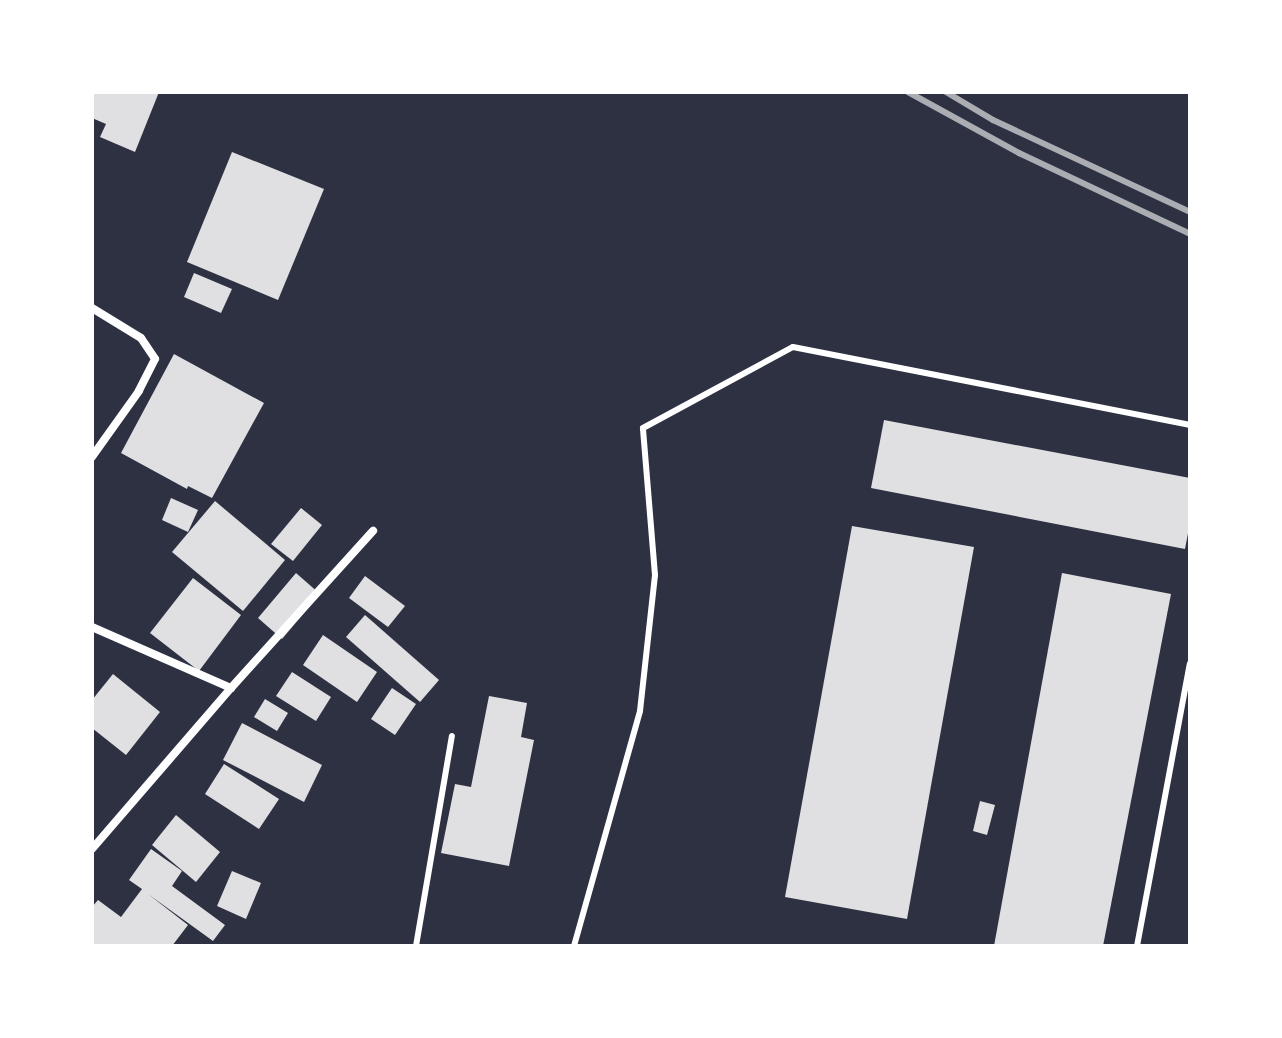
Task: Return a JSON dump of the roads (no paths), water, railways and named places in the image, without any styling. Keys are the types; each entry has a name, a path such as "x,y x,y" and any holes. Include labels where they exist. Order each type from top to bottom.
{"street":[{"path":"92,308 118,321 151,350 155,359 139,391 92,457"},
{"path":"92,849 231,688 373,531"},
{"path":"92,627 231,688"}],"lane":[{"path":"574,946 640,711 655,575 643,428 793,347 1190,425"},
{"path":"1137,946 1190,664"},
{"path":"416,946 452,736"}],"railway":[{"path":"908,92 1019,153 1190,234"},
{"path":"946,92 993,120 1190,212"}]}
